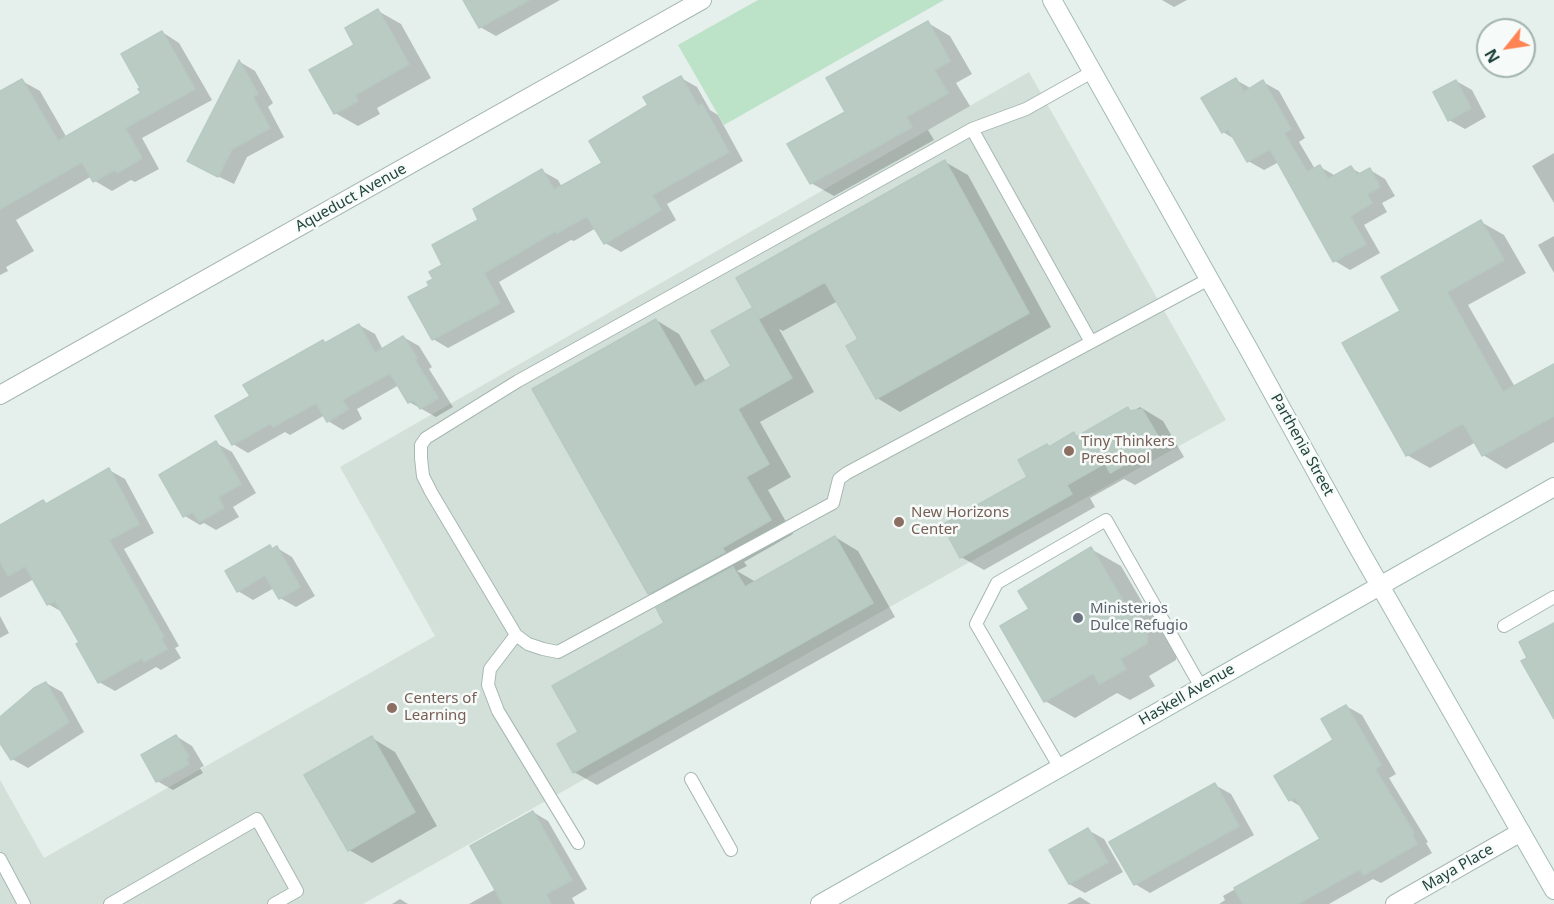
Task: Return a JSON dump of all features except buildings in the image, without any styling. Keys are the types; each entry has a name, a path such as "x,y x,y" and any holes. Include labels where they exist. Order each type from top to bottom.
{"main road":[{"name":"Aqueduct Avenue","path":"0,395 702,0"},
{"name":"Parthenia Street","path":"1052,0 1380,586 1554,890"},
{"name":"Haskell Avenue","path":"820,904 1554,487"},
{"name":"Maya Place","path":"1395,904 1521,832"}],"lane":[{"path":"1092,72 1026,109 972,129 939,147 518,381 426,438 421,445 423,476 430,492 516,634 528,644 543,650 558,652 833,504 839,479 847,473 1209,279"},
{"path":"972,129 1091,342"},
{"path":"1060,768 976,624 997,583 1106,520 1201,687"},
{"path":"1504,626 1554,597"},
{"path":"516,634 490,669 488,685 498,711 578,843"},
{"path":"691,779 731,850"},
{"path":"110,904 257,819 297,891 274,904"},
{"path":"0,859 24,904"}],"shaded area":[{"path":"1029,72 1226,420 363,904 0,904 0,780 44,858 435,636 340,467"}],"green space":[{"path":"758,0 944,0 724,125 678,45"}],"place":[{"name":"Tiny Thinkers Preschool","path":"1069,451"},
{"name":"New Horizons Center","path":"899,522"},
{"name":"Ministerios Dulce Refugio","path":"1078,618"},
{"name":"Centers of Learning","path":"392,708"}]}
